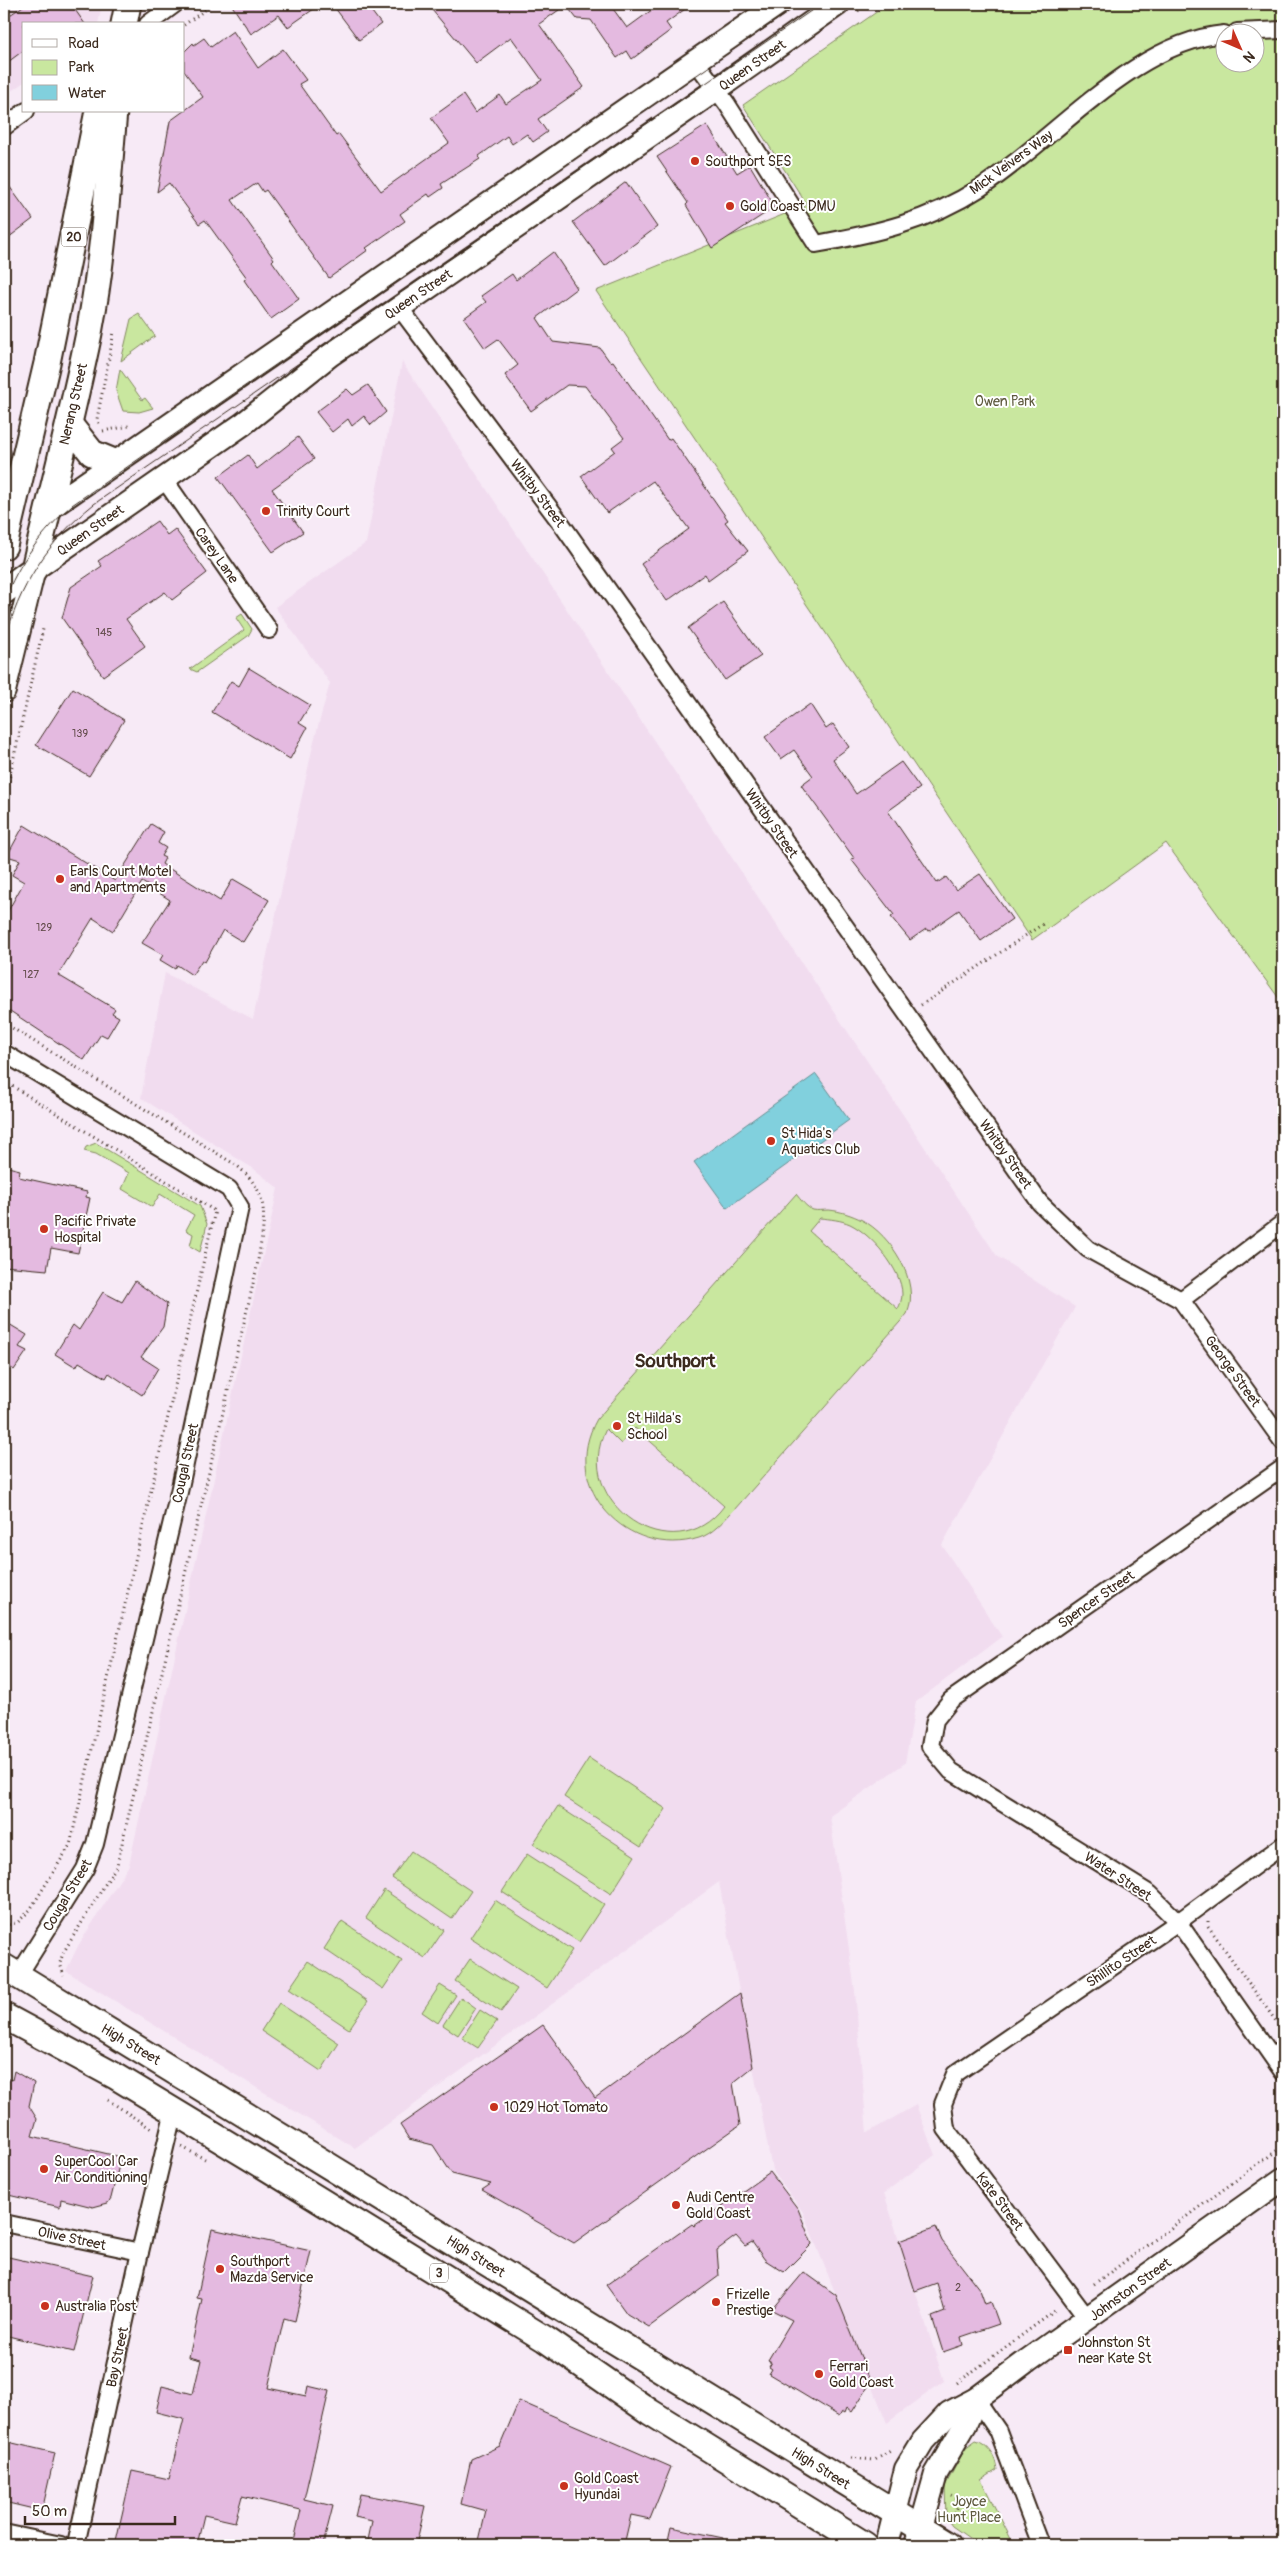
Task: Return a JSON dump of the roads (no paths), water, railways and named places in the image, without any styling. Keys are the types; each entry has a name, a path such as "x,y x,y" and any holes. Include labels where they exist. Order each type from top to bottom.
{"main road":[{"path":"124,22 128,4"},
{"name":"20","path":"4,544 47,363 98,112"},
{"name":"Nerang Street","path":"34,569 89,333 97,286 114,112"},
{"path":"69,424 92,453 114,462"},
{"name":"20","path":"4,544 47,510"},
{"name":"Queen Street","path":"4,591 34,569"},
{"name":"High Street","path":"11,1972 894,2513 918,2536 949,2533"},
{"name":"3","path":"4,2016 174,2110 545,2339 658,2417 864,2545"}],"street":[{"path":"151,22 175,4"},
{"path":"47,510 778,4"},
{"name":"Queen Street","path":"34,569 243,424 315,366 838,4"},
{"path":"1264,31 1283,30"},
{"name":"Mick Veivers Way","path":"696,62 816,244 902,226 935,212 980,188 1152,57 1197,40 1214,36"},
{"path":"4,127 25,112"},
{"name":"Whitby Street","path":"399,307 563,526 1040,1203 1088,1249 1181,1300"},
{"name":"Carey Lane","path":"164,479 269,630"},
{"name":"Nerang Street","path":"4,691 34,569"},
{"name":"Cougal Street","path":"4,1053 229,1190 240,1207 179,1492 95,1844 85,1869 11,1972"},
{"path":"1181,1300 1283,1223"},
{"name":"George Street","path":"1181,1300 1283,1442"},
{"name":"Spencer Street","path":"930,1746 934,1720 951,1700 1283,1468"},
{"name":"Water Street","path":"930,1746 951,1771 1150,1894 1178,1922 1283,2072"},
{"name":"Shillito Street","path":"955,2074 1178,1922 1283,1845"},
{"name":"Kate Street","path":"955,2074 943,2104 946,2129 1088,2319"},
{"name":"Bay Street","path":"76,2545 140,2252 174,2110"},
{"name":"Johnston Street","path":"886,2545 906,2469 923,2441 949,2413 976,2399 1283,2179"},
{"name":"Olive Street","path":"4,2223 140,2252"},
{"path":"918,2536 936,2474 965,2425 976,2399"},
{"path":"976,2399 998,2431 1041,2545"},
{"path":"4,2533 61,2545"}],"water":[{"name":"St Hida's Aquatics Club","path":"816,1074 849,1120 727,1208 694,1162"}],"tram line":[{"path":"4,601 16,574 32,549 72,505 800,4"},
{"path":"4,644 10,623 26,584 37,566 62,533 94,504 821,4"}],"place":[{"name":"Southport SES","path":"695,161"},
{"name":"Gold Coast DMU","path":"730,206"},
{"name":"Trinity Court","path":"266,511"},
{"name":"Earls Court Motel and Apartments","path":"60,879"},
{"name":"St Hida's Aquatics Club","path":"771,1141"},
{"name":"Pacific Private Hospital","path":"44,1229"},
{"name":"St Hilda's School","path":"617,1426"},
{"name":"1029 Hot Tomato","path":"494,2107"},
{"name":"SuperCool Car Air Conditioning","path":"44,2169"},
{"name":"Audi Centre Gold Coast","path":"676,2205"},
{"name":"Southport Mazda Service","path":"220,2269"},
{"name":"Frizelle Prestige","path":"716,2302"},
{"name":"Australia Post","path":"45,2306"},
{"name":"Johnston St near Kate St","path":"1068,2350"},
{"name":"Ferrari Gold Coast","path":"819,2374"},
{"name":"Gold Coast Hyundai","path":"564,2486"}],"district":[{"name":"Southport","path":"675,1360"}],"park label":[{"name":"Owen Park","path":"1005,401"},
{"name":"Joyce Hunt Place","path":"969,2510"}]}
